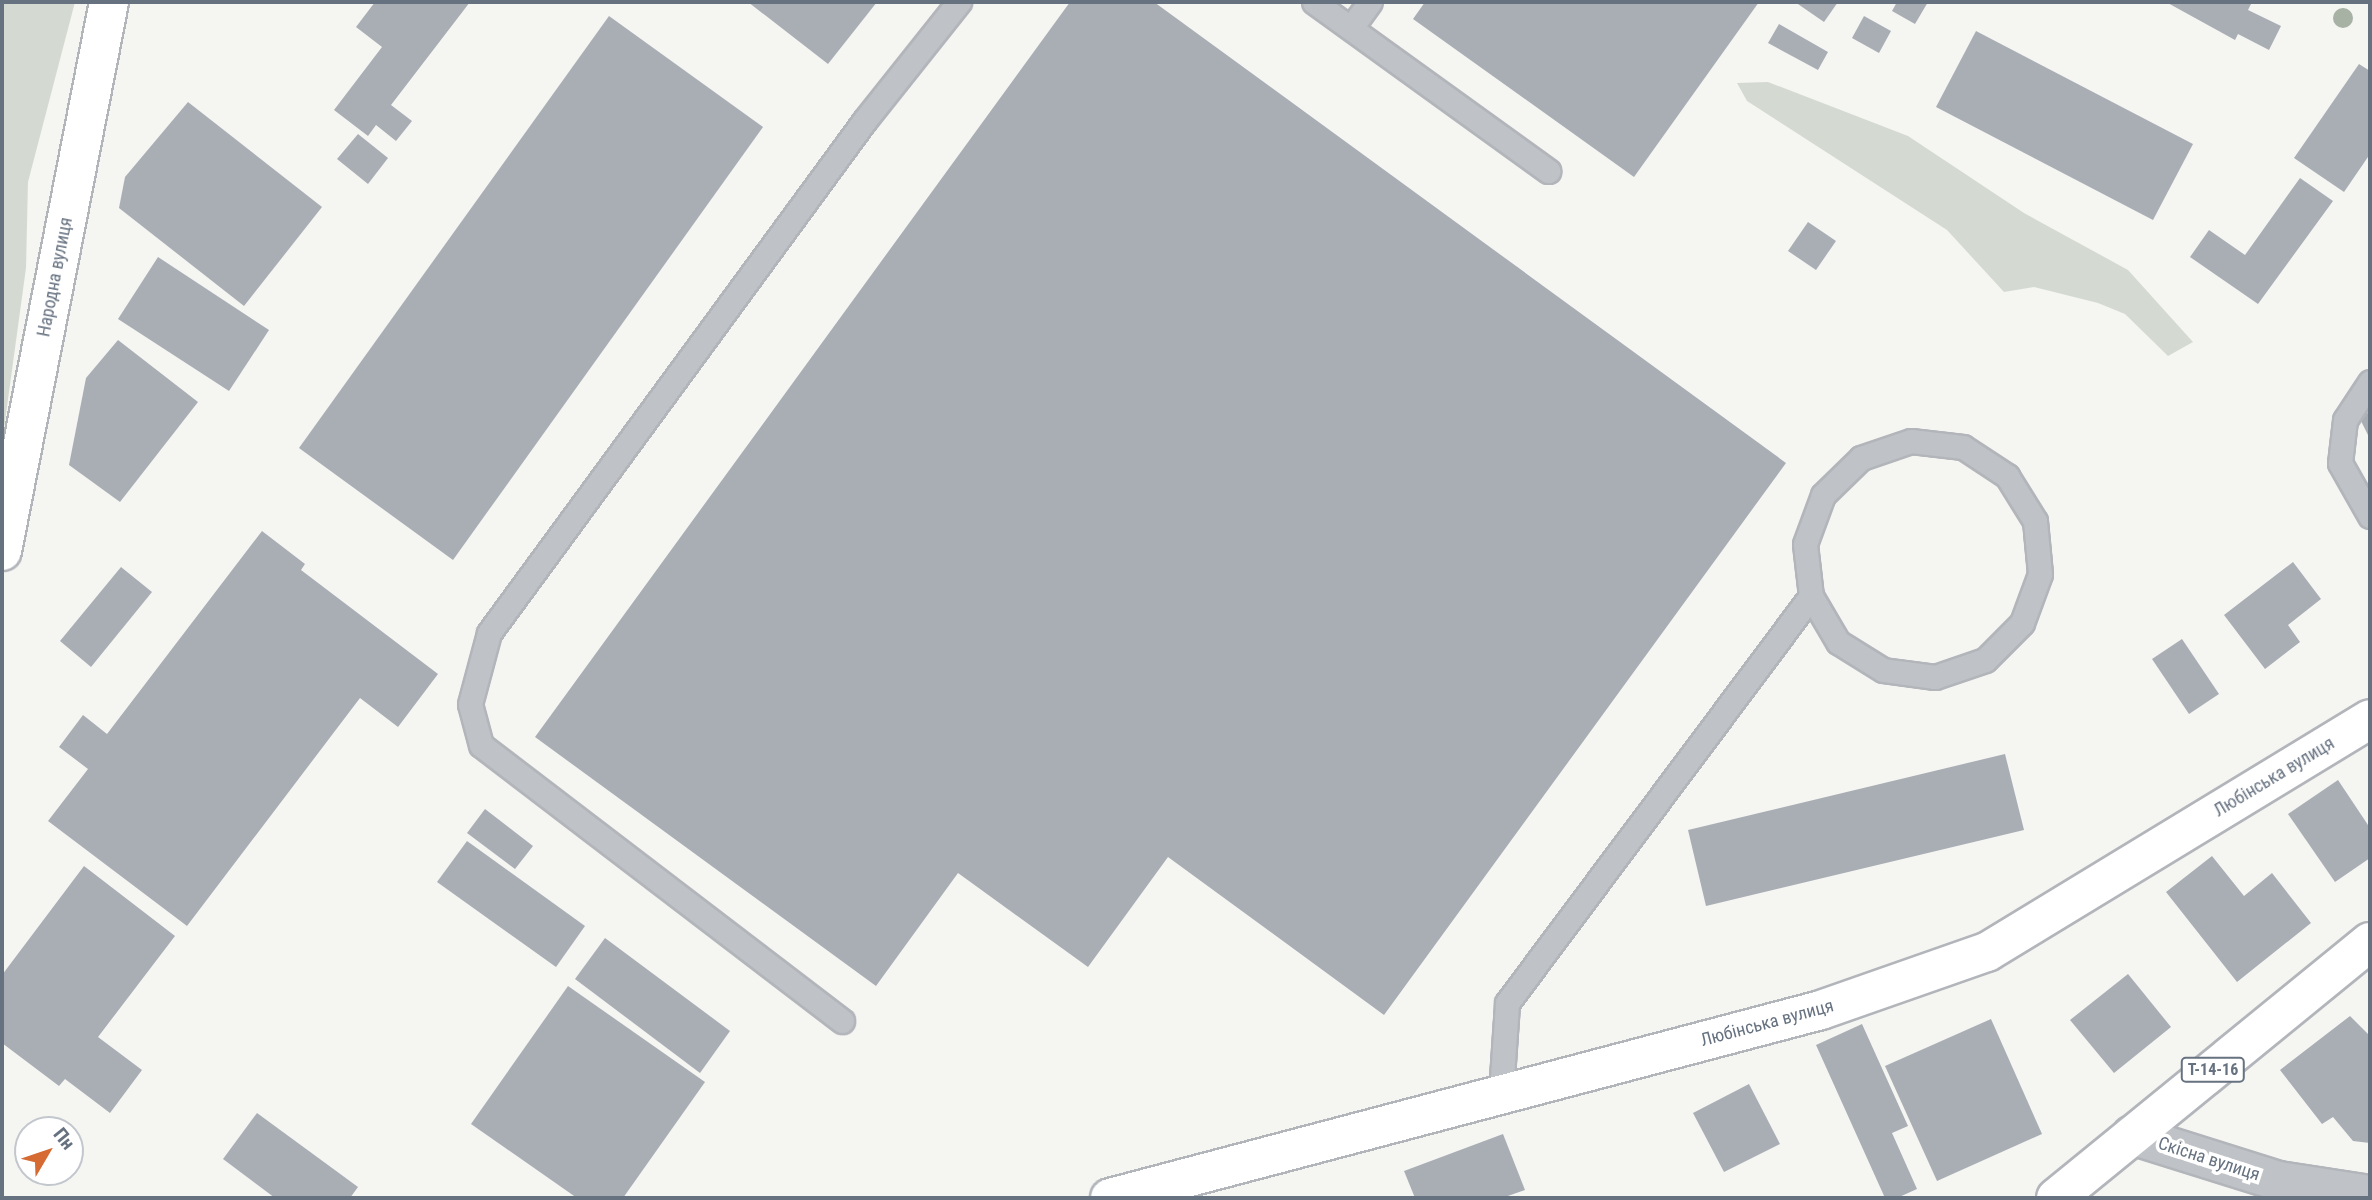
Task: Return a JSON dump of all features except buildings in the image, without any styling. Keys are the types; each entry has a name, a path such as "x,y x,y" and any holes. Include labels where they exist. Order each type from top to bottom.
{"main road":[{"name":"Народна вулиця","path":"2,551 109,2"},
{"name":"Любінська вулиця","path":"1110,1198 1501,1092 1821,1010 1987,952 2370,719"},
{"name":"Т-14-16","path":"2056,1198 2370,942"}],"street":[{"name":"Скісна вулиця","path":"2132,1135 2279,1181 2370,1195"}],"lane":[{"path":"842,1021 481,746 470,704 489,633 865,120 959,2"},
{"path":"1314,2 1548,171"},
{"path":"1351,28 1370,2"},
{"path":"2370,382 2345,420 2340,463 2370,516"},
{"path":"1501,1092 1507,1003 1811,596 1805,544 1823,495 1861,458 1898,445 1963,447 2007,476 2035,521 2040,574 2022,623 1984,660 1935,677 1882,670 1849,649 1811,596"}],"shaded area":[{"path":"2,2 75,2 28,182 26,268 2,443"},
{"path":"1768,82 1908,136 2024,213 2128,270 2193,342 2168,356 2125,314 2098,303 2034,287 2004,292 1947,230 1747,101 1737,83"}]}
